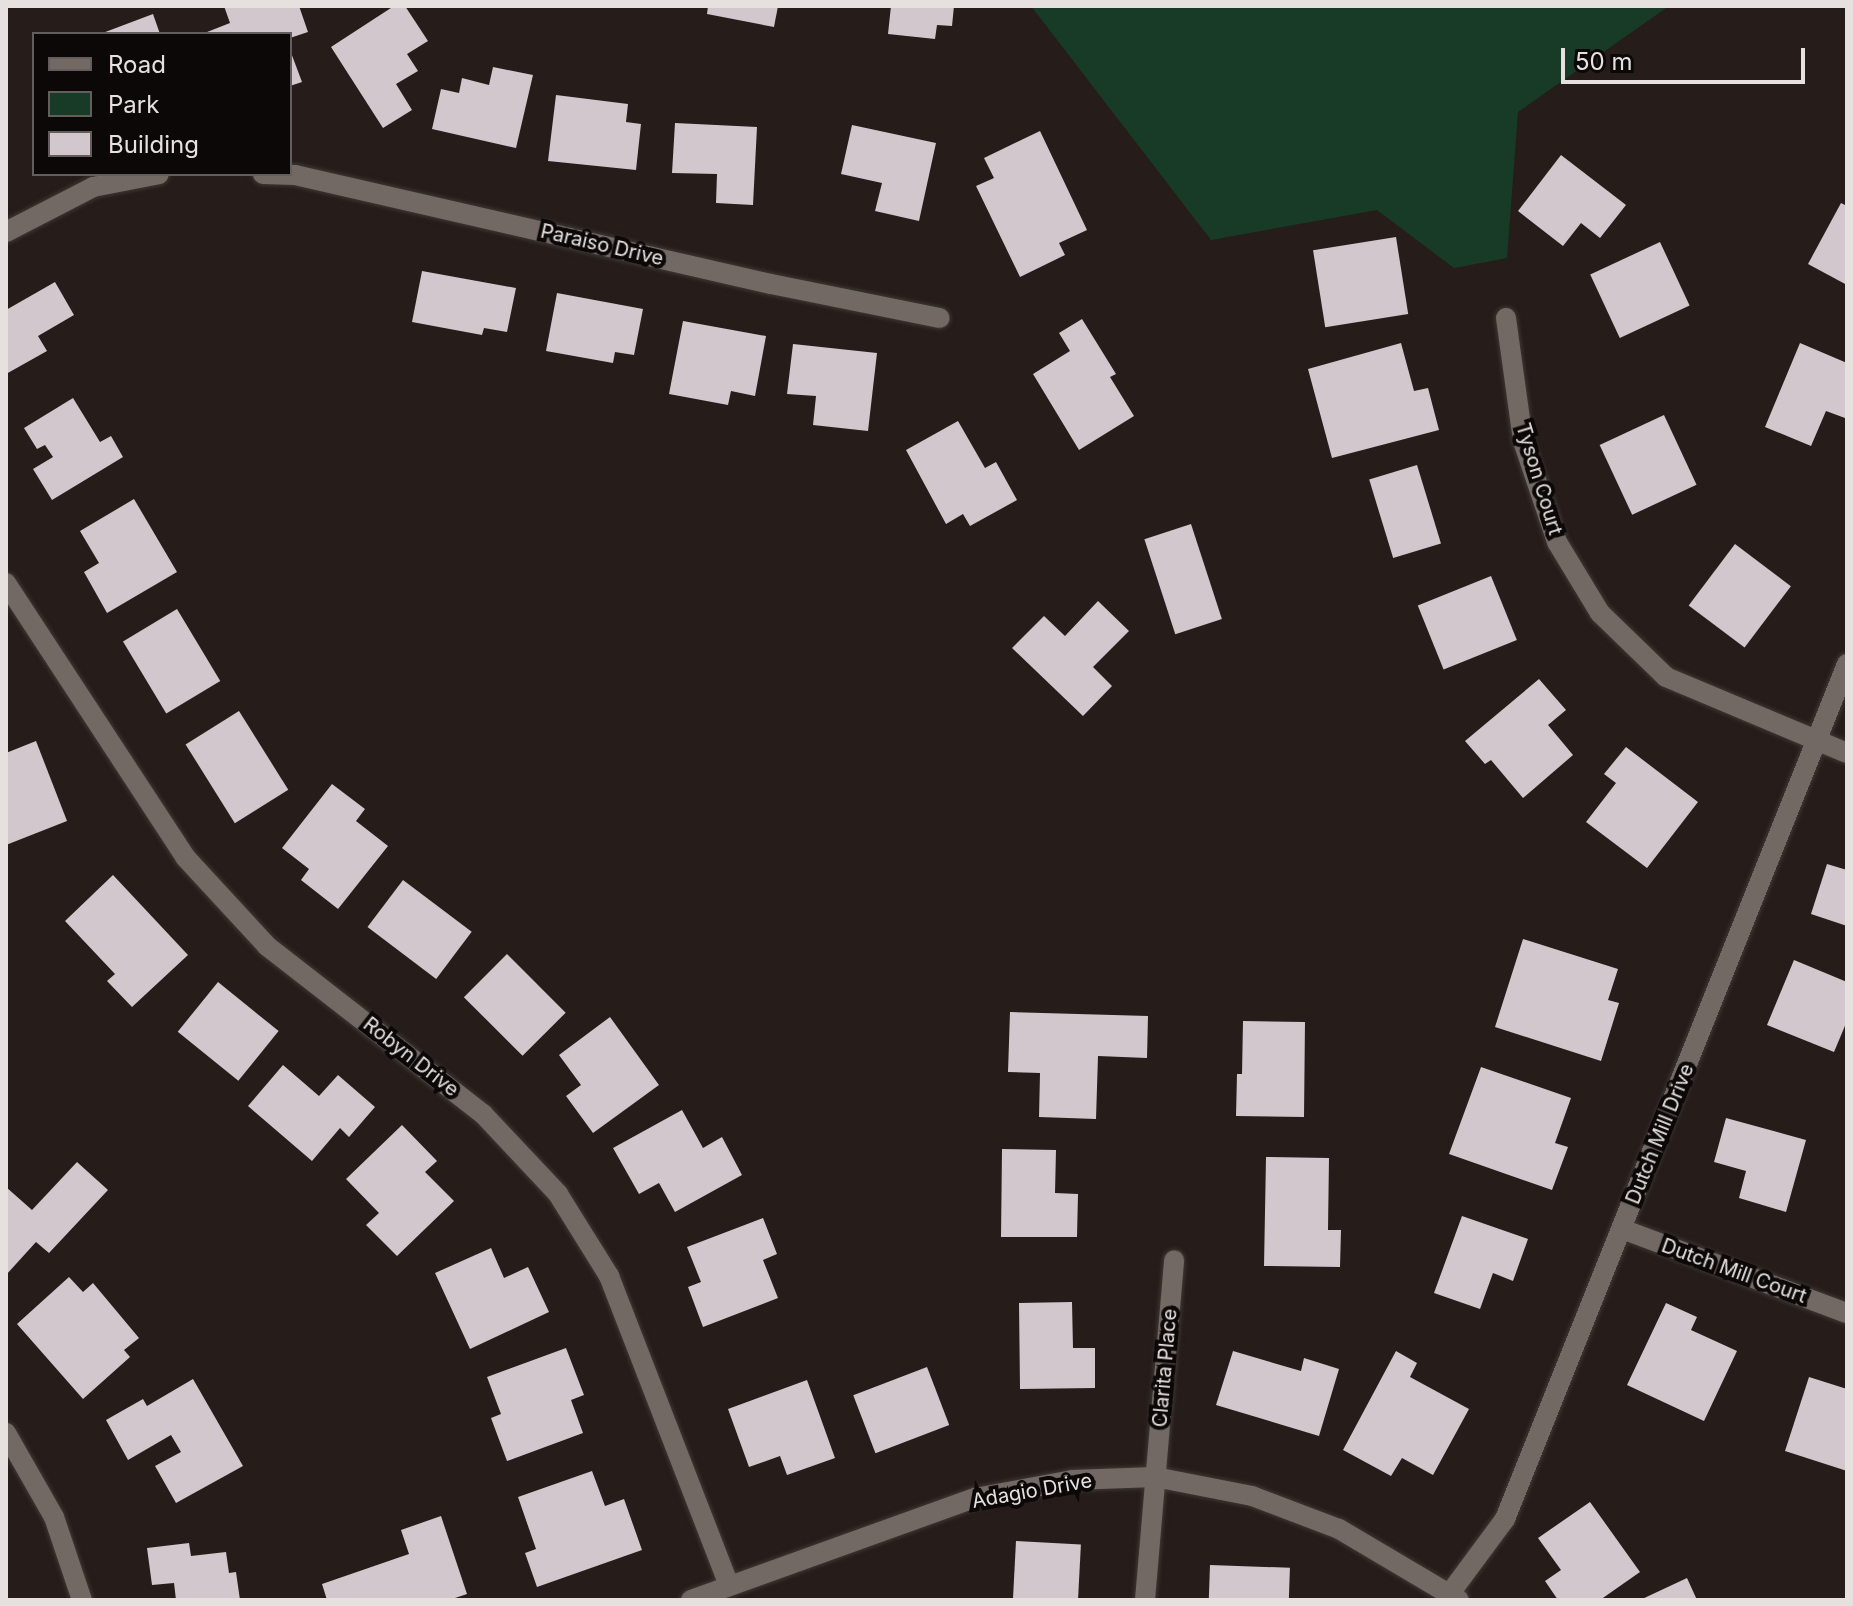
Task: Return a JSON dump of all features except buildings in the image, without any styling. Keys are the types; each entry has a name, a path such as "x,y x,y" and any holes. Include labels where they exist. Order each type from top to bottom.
{"street":[{"name":"Paraiso Drive","path":"292,175 771,284 940,318"},
{"path":"6,232 93,187 149,176"},
{"name":"Tyson Court","path":"1506,318 1523,441 1557,542 1600,613 1666,677 1847,753"},
{"name":"Robyn Drive","path":"6,583 185,857 267,946 483,1114 558,1194 609,1276 729,1585"},
{"name":"Dutch Mill Drive","path":"1455,1596 1505,1519 1847,664"},
{"name":"Dutch Mill Court","path":"1622,1229 1847,1313"},
{"name":"Clarita Place","path":"1145,1600 1174,1260"},
{"path":"6,1433 54,1517 82,1600"},
{"name":"Adagio Drive","path":"691,1600 975,1498 1072,1480 1155,1477 1252,1496 1339,1529 1455,1596"}],"green space":[{"path":"1031,6 1669,6 1518,112 1507,258 1454,268 1377,210 1211,240"}]}
